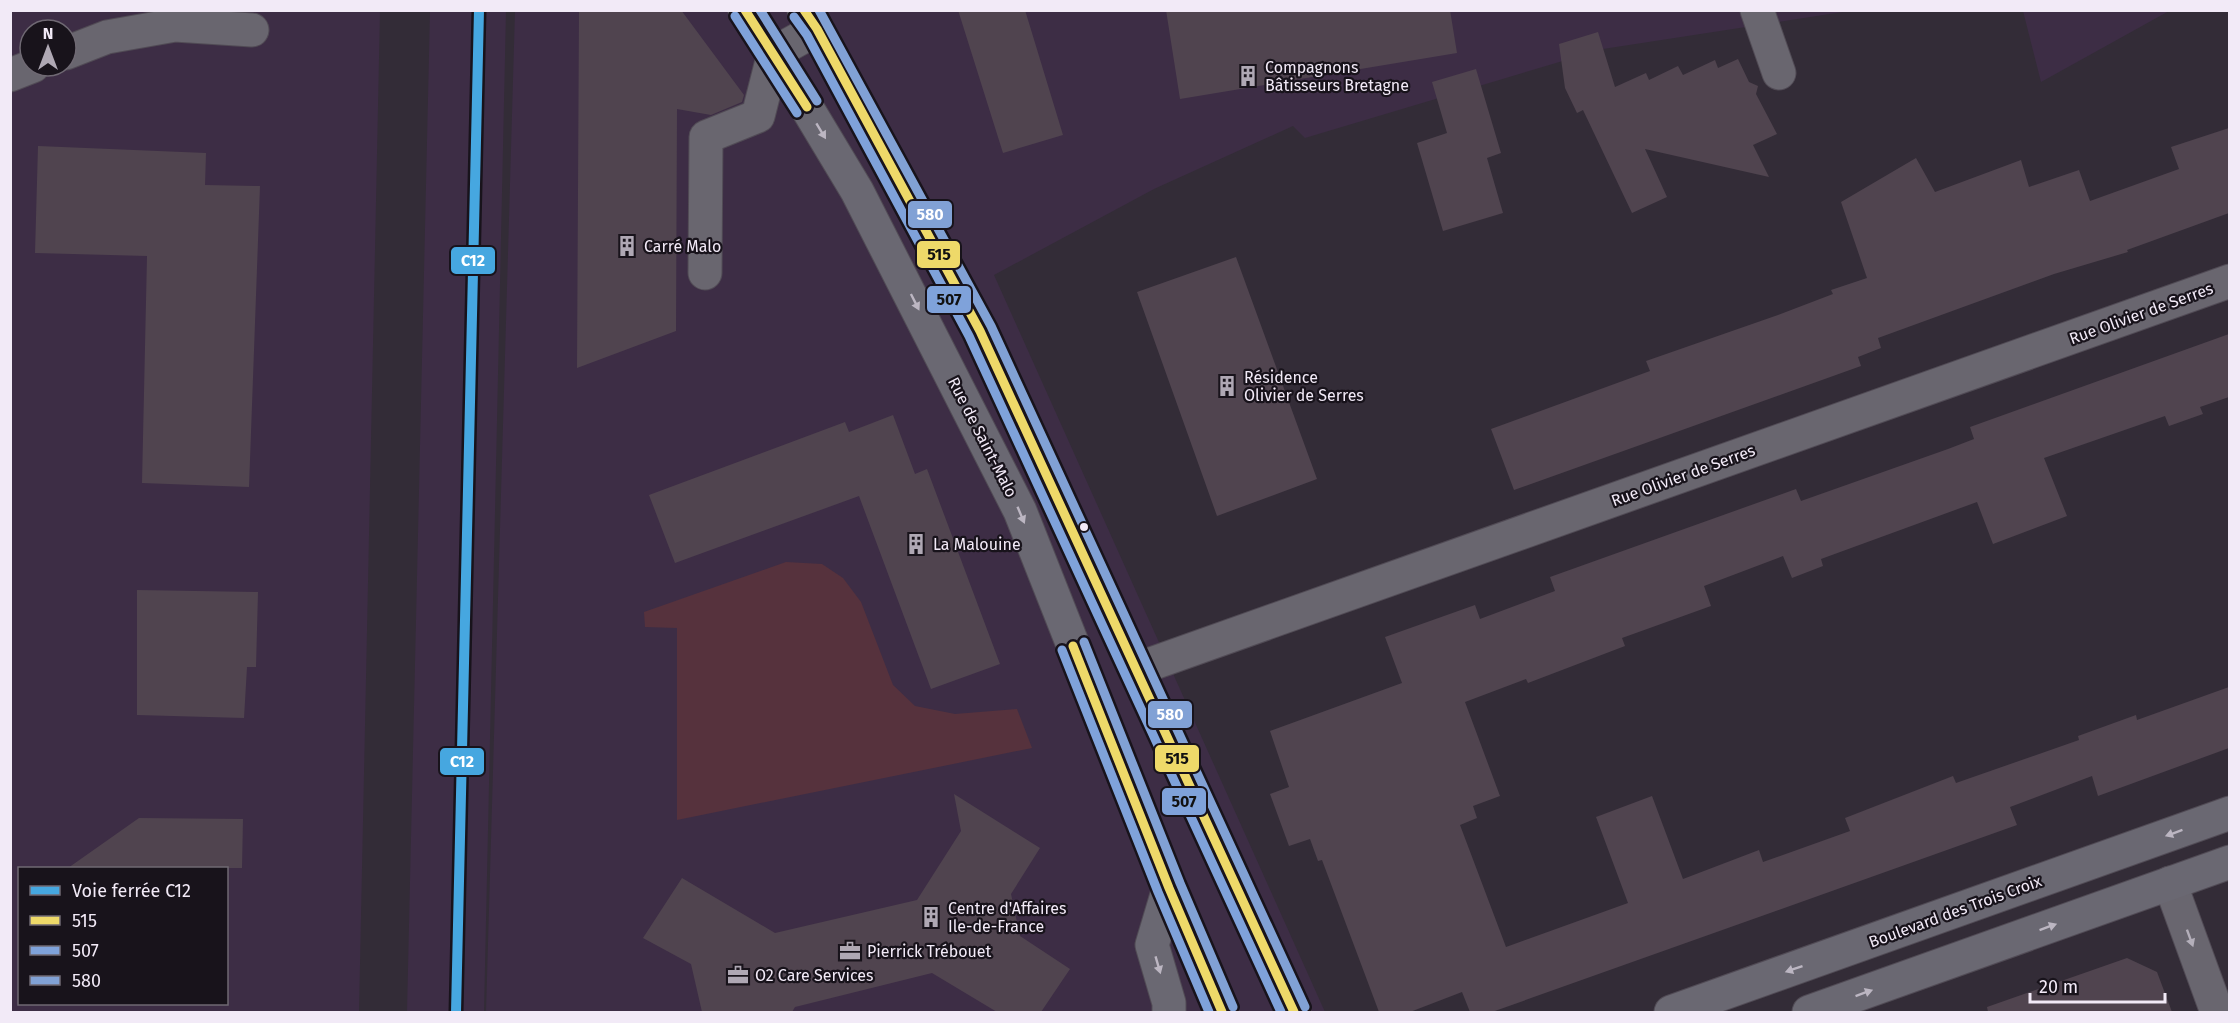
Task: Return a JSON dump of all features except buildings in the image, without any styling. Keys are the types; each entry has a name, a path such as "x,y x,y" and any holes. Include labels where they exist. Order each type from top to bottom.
{"main road":[{"name":"Rue de Saint-Malo","path":"745,10 774,53 857,190 1020,511 1169,888 1222,1012"},
{"path":"810,20 980,331 1294,1012"},
{"path":"857,190 895,172"},
{"name":"Boulevard des Trois Croix","path":"1675,1011 2229,813"},
{"path":"1809,1012 2229,862"},
{"path":"1169,888 1152,945 1169,1003 1169,1012"}],"street":[{"path":"1757,10 1779,73"},
{"path":"705,273 706,137 758,116 774,53 810,20"},
{"path":"78,48 107,37 175,25 252,30"},
{"name":"Rue Olivier de Serres","path":"1137,669 2229,281"},
{"path":"2170,883 2217,1012"}],"shaded area":[{"path":"2023,10 2169,11 2041,82"},
{"path":"10,11 380,11 359,1012 11,1012"},
{"path":"430,11 506,11 484,1012 407,1012"},
{"path":"515,11 1849,11 1603,49 1305,138 1293,126 1154,189 994,275 1325,1012 486,1012"},
{"path":"786,562 822,564 843,578 861,602 893,685 915,706 955,714 1017,709 1032,748 677,820 677,628 645,627 644,612"}],"rail line":[{"name":"C12","path":"456,1012 479,10"}],"transit line":[{"name":"515","path":"745,10 807,107"},
{"name":"580","path":"760,10 817,101"},
{"name":"515","path":"804,10 817,29 980,331 1294,1012"},
{"name":"580","path":"819,10 991,326 1305,1007"},
{"name":"507","path":"735,16 797,113"},
{"name":"507","path":"794,17 807,35 969,336 1281,1012"},
{"name":"580","path":"1084,642 1180,883 1233,1007"},
{"name":"515","path":"1073,646 1169,888 1222,1012"},
{"name":"507","path":"1062,650 1158,892 1209,1012"}],"place":[{"name":"Compagnons Bâtisseurs Bretagne","path":"1248,76"},
{"name":"Carré Malo","path":"627,246"},
{"name":"Résidence Olivier de Serres","path":"1227,386"},
{"name":"La Malouine","path":"916,544"},
{"name":"Centre d'Affaires Ile-de-France","path":"931,917"},
{"name":"Pierrick Trébouet","path":"850,951"},
{"name":"O2 Care Services","path":"738,975"}]}
